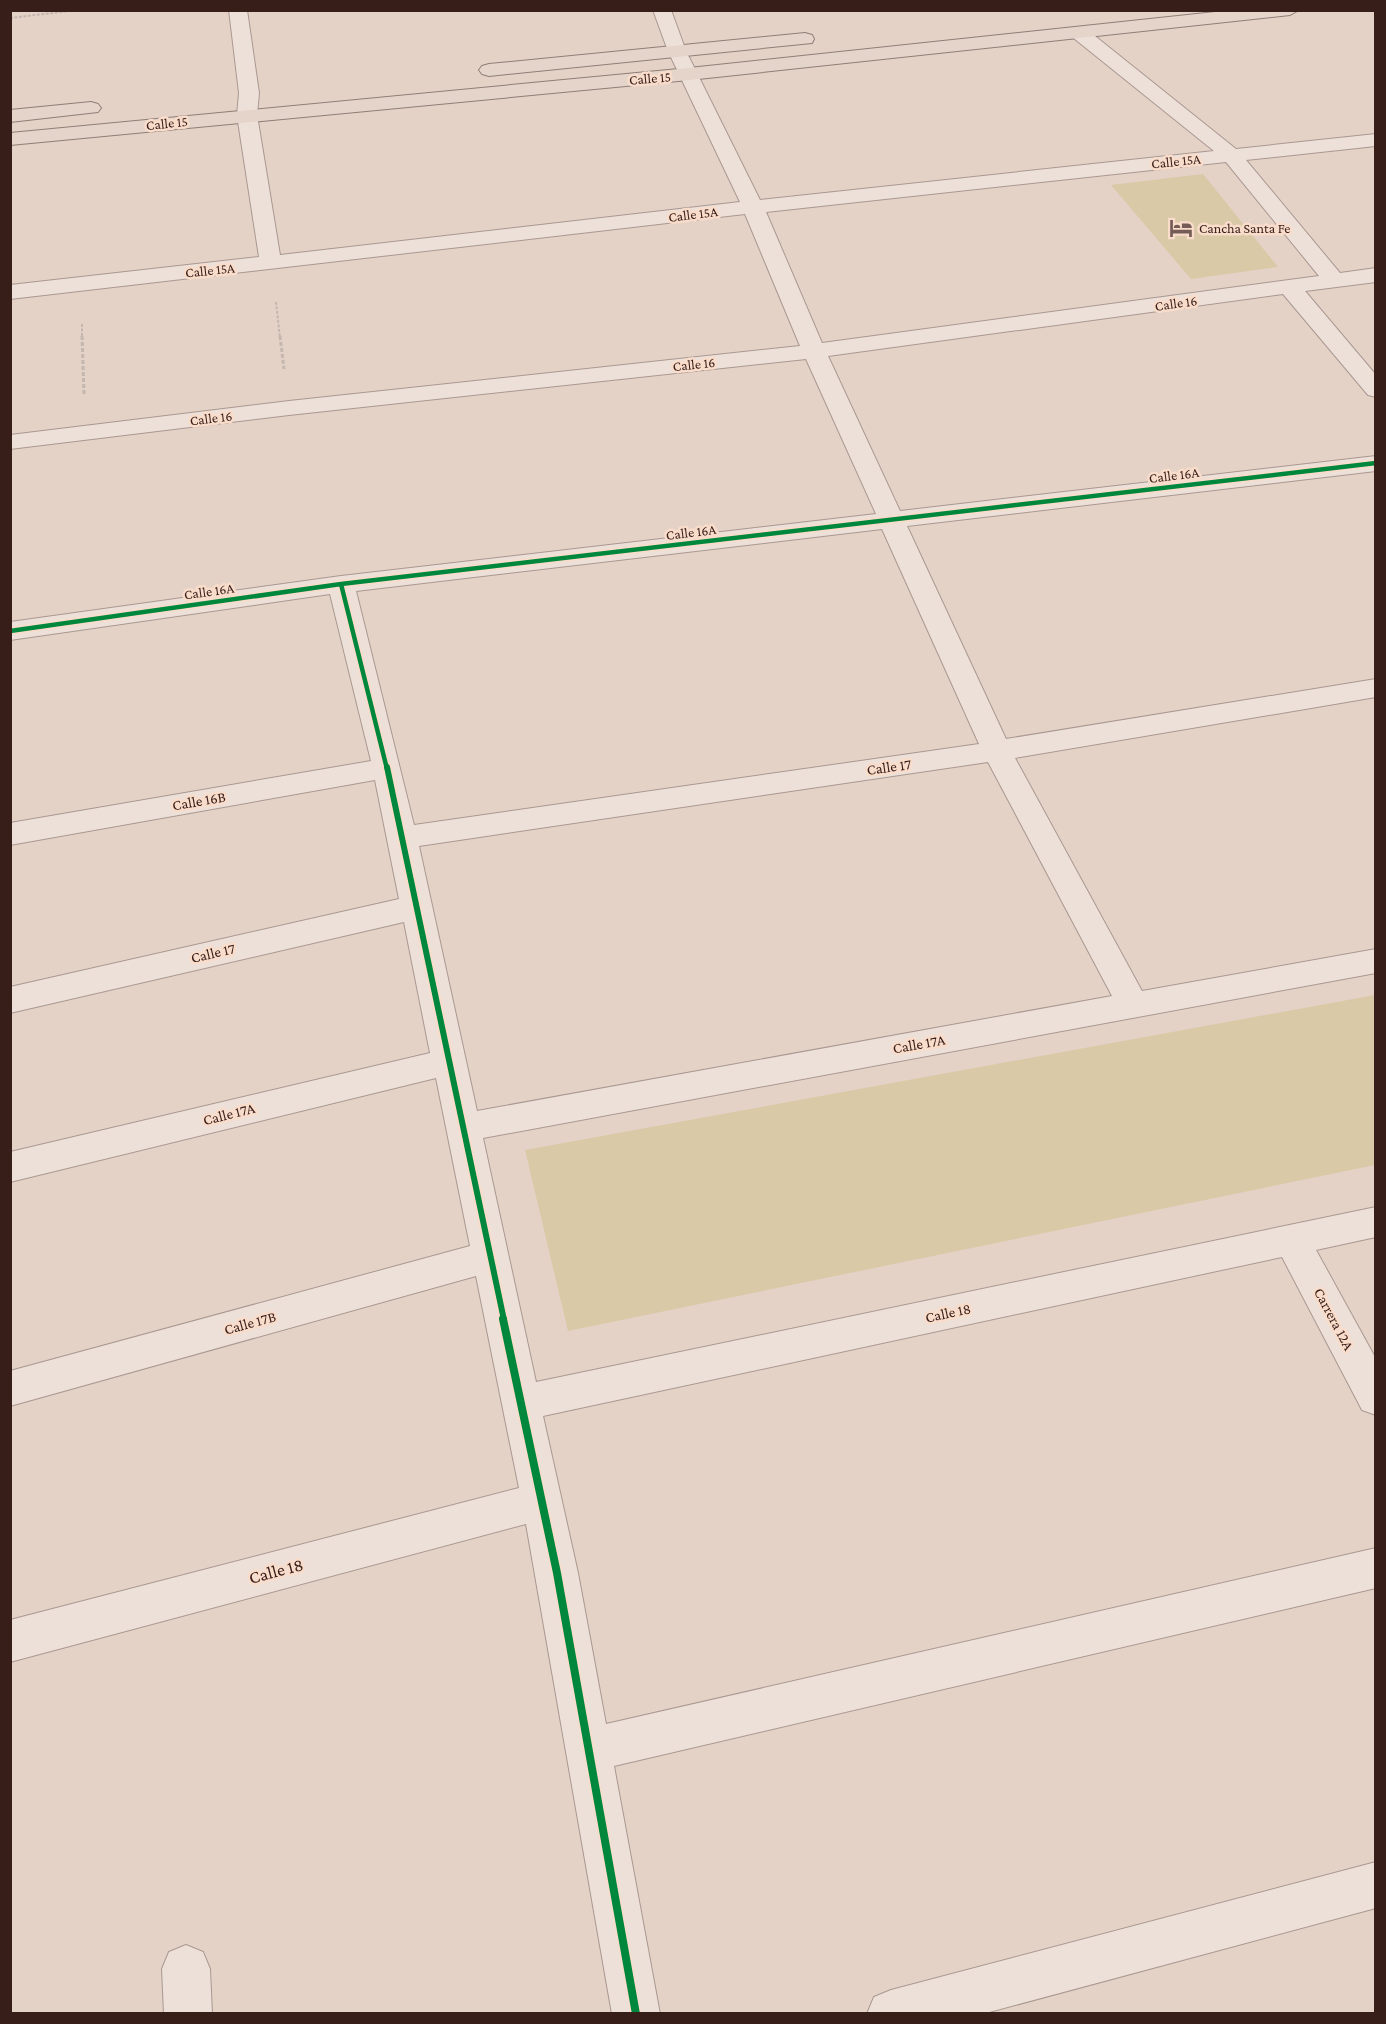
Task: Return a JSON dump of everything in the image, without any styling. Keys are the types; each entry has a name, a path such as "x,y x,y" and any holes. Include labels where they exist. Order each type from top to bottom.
{"main road":[{"name":"Calle 15","path":"10,139 689,74 1290,10"},
{"name":"Calle 15","path":"475,71 818,37"},
{"path":"225,95 273,91"},
{"path":"10,116 106,107"}],"street":[{"path":"238,10 249,93 247,115 271,263"},
{"path":"662,10 677,51 753,207 814,351 997,751 1133,1005"},
{"path":"1078,32 1231,156 1335,281"},
{"name":"Calle 15A","path":"10,292 753,207 1376,140"},
{"name":"Calle 16","path":"10,442 289,408 814,351 1376,275"},
{"path":"1289,287 1376,390"},
{"name":"Calle 16A","path":"10,631 341,584 1376,464"},
{"path":"341,584 387,768 542,1501 590,1750 636,2013"},
{"name":"Calle 17","path":"401,838 997,751 1376,688"},
{"name":"Calle 16B","path":"10,834 387,768"},
{"name":"Calle 17","path":"10,1000 416,907"},
{"name":"Calle 17A","path":"462,1128 1376,962"},
{"name":"Calle 17A","path":"10,1167 448,1062"},
{"name":"Calle 18","path":"520,1403 1376,1222"},
{"name":"Carrera 12A","path":"1292,1240 1376,1398"},
{"name":"Calle 17B","path":"10,1389 489,1257"},
{"name":"Calle 18","path":"10,1641 542,1501"},
{"path":"590,1750 1376,1568"},
{"path":"891,2013 1376,1885"}],"path":[{"path":"10,18 78,10"},
{"path":"271,263 289,408"},
{"path":"82,284 84,433"}],"shaded area":[{"path":"1203,174 1278,267 1191,279 1111,185"},
{"path":"1375,995 1375,1165 568,1331 525,1150"}],"cycle path":[{"path":"10,631 341,584 1376,463"},
{"path":"341,584 387,768 557,1573 636,2014"}],"place":[{"name":"Cancha Santa Fe","path":"1181,228"}]}
